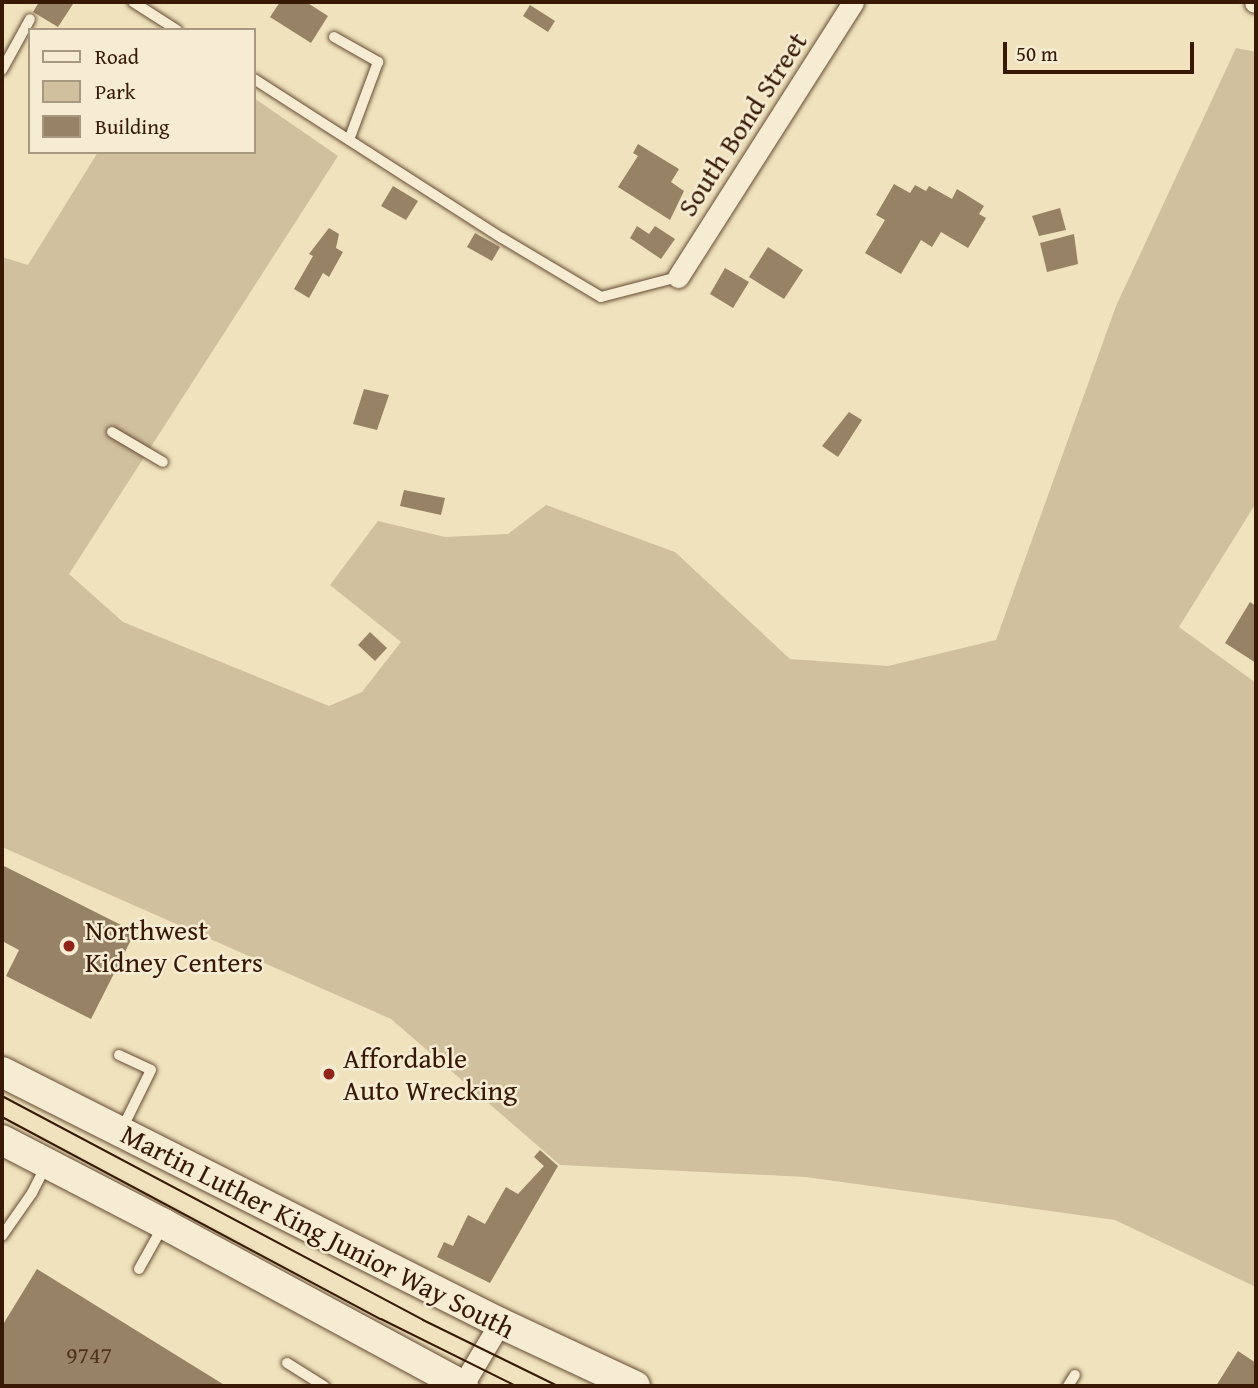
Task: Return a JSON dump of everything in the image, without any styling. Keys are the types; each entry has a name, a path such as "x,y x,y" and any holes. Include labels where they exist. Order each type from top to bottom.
{"main road":[{"name":"Martin Luther King Junior Way South","path":"2,1072 500,1322 635,1386"},
{"path":"2,1140 164,1224 462,1386"}],"street":[{"name":"South Bond Street","path":"678,277 853,2"},
{"path":"462,1386 500,1322"}],"lane":[{"path":"134,2 174,28"},
{"path":"2,70 30,19"},
{"path":"334,37 378,62 349,140"},
{"path":"256,80 601,297 678,277"},
{"path":"111,432 163,462"},
{"path":"119,1055 150,1070 121,1132"},
{"path":"2,1236 32,1193 47,1163"},
{"path":"139,1269 164,1224"},
{"path":"287,1363 324,1386"},
{"path":"1068,1386 1075,1374"}],"green space":[{"path":"1236,48 1256,52 1256,503 1179,627 1256,683 1256,1287 1115,1220 806,1177 560,1165 391,1019 2,847 2,257 28,265 97,154 256,154 256,99 338,156 69,574 123,622 329,706 362,692 401,642 330,585 378,521 445,537 508,534 546,505 675,552 790,659 888,666 996,640 1116,306"}],"building":[{"path":"39,2 73,4 58,27 33,12"},
{"path":"280,2 306,2 328,16 311,43 270,17"},
{"path":"530,5 555,21 548,32 523,16"},
{"path":"638,144 679,169 671,182 684,191 670,220 618,187 638,156 633,153"},
{"path":"894,184 910,193 915,185 926,191 929,186 952,199 957,189 984,206 979,214 986,218 968,248 941,232 932,247 921,240 901,274 865,253 885,220 876,215"},
{"path":"393,186 418,201 406,220 381,206"},
{"path":"1060,208 1066,230 1039,236 1032,216"},
{"path":"637,226 649,234 655,226 675,239 661,259 630,238"},
{"path":"329,228 339,234 336,248 343,252 329,277 323,273 309,298 294,289 313,256 309,254"},
{"path":"475,233 500,247 492,261 467,247"},
{"path":"1074,234 1078,264 1047,272 1040,243"},
{"path":"768,247 803,270 784,299 749,277"},
{"path":"725,268 749,282 733,308 710,294"},
{"path":"364,389 389,395 377,430 353,424"},
{"path":"849,412 862,420 838,457 822,446"},
{"path":"404,490 445,498 441,515 400,506"},
{"path":"1250,602 1256,606 1256,663 1225,643"},
{"path":"370,632 387,648 375,661 358,645"},
{"name":"Northwest Kidney Centers","path":"2,865 135,932 91,1019 6,976 19,950 2,941"},
{"path":"540,1150 558,1166 490,1283 437,1257 444,1242 453,1246 468,1215 485,1224 506,1187 518,1194 544,1166 534,1157"},
{"path":"37,1269 226,1386 5,1386 2,1384 2,1326"},
{"path":"1238,1351 1256,1363 1256,1386 1216,1386"}],"tram line":[{"path":"2,1096 423,1320 558,1386"},
{"path":"2,1117 381,1319 516,1386"}],"place":[{"name":"Northwest Kidney Centers","path":"69,946"},
{"name":"Affordable Auto Wrecking","path":"329,1074"}]}
